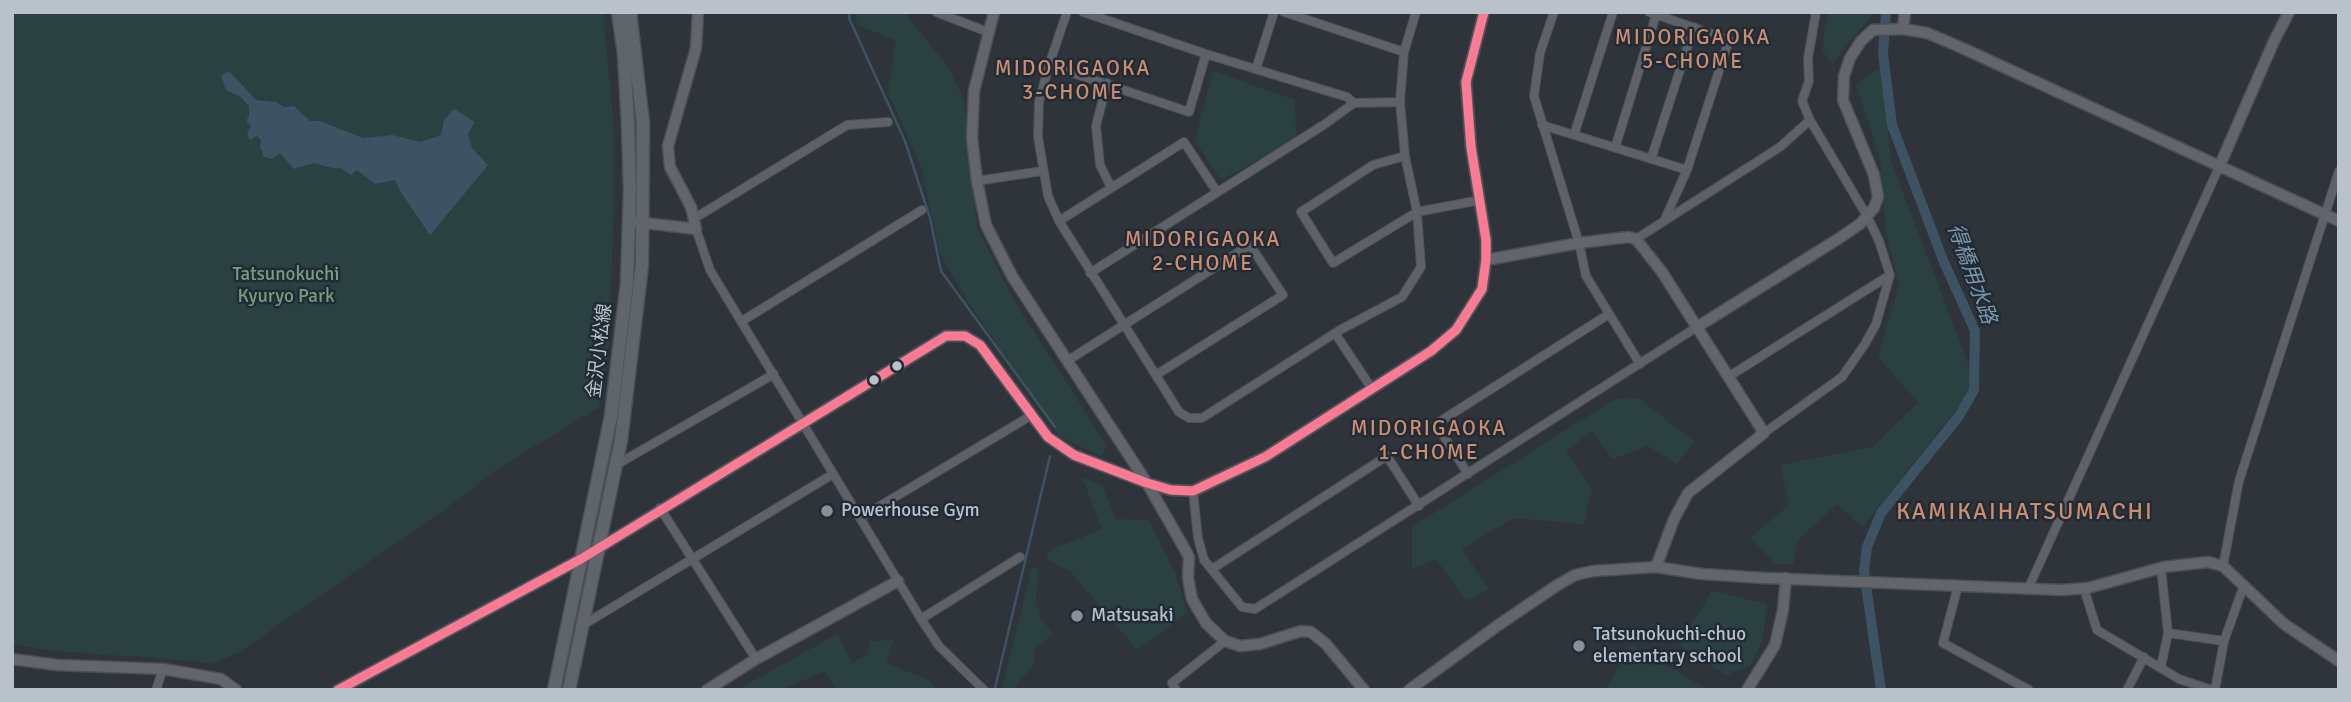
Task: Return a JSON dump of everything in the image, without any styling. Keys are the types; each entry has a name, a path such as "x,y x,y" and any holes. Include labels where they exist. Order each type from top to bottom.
{"main road":[{"name":"金沢小松線","path":"554,690 611,416 627,284 628,125 624,54 618,12"},
{"name":"金沢小松線","path":"569,690 616,465 642,265 643,123 630,12"}],"street":[{"path":"698,12 696,48 668,145 670,167 695,224 710,270 921,619 939,646 984,690"},
{"path":"936,12 988,32"},
{"path":"994,12 974,91 972,138 986,225 1012,276 1147,483 1189,557 1188,578 1192,599 1214,633 1225,641 1240,646 1260,644 1301,631 1311,632 1326,644 1364,690"},
{"path":"1067,12 1039,102 1038,137 1048,196 1059,221 1090,273 1179,412 1189,418 1202,418 1335,333 1402,297 1412,284 1421,267 1400,103 1404,52 1416,12"},
{"path":"1083,12 1206,54 1347,97 1354,103"},
{"path":"1256,69 1274,12"},
{"path":"1284,12 1404,52"},
{"path":"338,690 581,559 660,508 946,335 965,336 980,345 1048,437 1074,455 1147,483 1171,490 1193,491 1265,457 1431,351 1456,330 1482,289 1486,240 1471,148 1466,82 1484,12"},
{"path":"1554,12 1535,78 1534,96 1579,243 1586,276 1640,364"},
{"path":"1574,135 1613,12"},
{"path":"1656,566 1674,519 1688,493 1764,433 1842,377 1876,324 1889,275 1879,242 1802,101 1809,81 1808,58 1816,12"},
{"path":"1898,29 1905,12"},
{"path":"2028,589 2289,12"},
{"path":"1615,148 1653,14 1729,40 1687,170 1664,220"},
{"path":"1651,159 1693,27"},
{"path":"1193,491 1201,554 1242,607 1255,609 1838,239 1867,216 1878,197 1874,175 1843,100 1842,86 1850,58 1861,41 1873,30 1898,29 1927,33 1943,39 2339,221"},
{"path":"1049,65 1189,112 1206,54"},
{"path":"1107,83 1096,126 1100,165 1111,187"},
{"path":"1090,273 1354,103 1400,103"},
{"path":"1636,239 1780,147 1810,120"},
{"path":"628,221 695,224 846,125 888,122"},
{"path":"1542,125 1687,170"},
{"path":"1059,221 1184,142 1217,192"},
{"path":"1405,156 1373,165 1301,212 1333,263 1416,212 1480,200"},
{"path":"977,181 1042,171"},
{"path":"2223,566 2239,481 2339,171"},
{"path":"742,321 922,210"},
{"path":"1486,260 1579,243 1628,237 1636,239 1662,272 1764,433"},
{"path":"1067,361 1250,245 1283,295 1156,375"},
{"path":"1728,377 1889,275"},
{"path":"1468,474 1436,424 1609,314"},
{"path":"1335,333 1373,389"},
{"path":"616,465 774,374"},
{"path":"860,518 1032,415"},
{"path":"1212,569 1387,456 1419,506"},
{"path":"583,625 833,474"},
{"path":"660,508 756,659"},
{"path":"921,619 1020,557"},
{"path":"1409,690 1526,606 1575,575 1593,570 1656,566 1702,574 2028,589 2084,589 2161,568 2190,562 2207,562 2223,566 2284,624 2339,661"},
{"path":"2161,568 2168,633 2161,667"},
{"path":"1748,690 1775,645 1783,610 1786,578"},
{"path":"707,690 756,659 898,580"},
{"path":"2084,589 2097,630 2179,679 2213,690 2224,641 2244,585"},
{"path":"1958,586 1943,643 2029,690"},
{"path":"2168,633 2224,641"},
{"path":"1176,690 1172,683 1225,641"},
{"path":"2127,690 2144,657"},
{"path":"12,659 57,665 163,669 221,679 236,690"},
{"path":"156,690 163,669"}],"green space":[{"name":"Tatsunokuchi Kyuryo Park","path":"12,12 603,12 614,130 614,207 609,343 599,407 496,470 448,507 241,651 215,663 57,651 12,644"},
{"path":"857,12 904,12 949,68 964,100 977,227 1012,297 1107,446 1101,456 1059,436 969,303 940,254 922,169 888,92 896,40 856,25"},
{"path":"1828,12 1874,12 1832,64 1822,50"},
{"path":"1881,67 1891,161 1976,385 1863,527 1837,504 1798,540 1793,564 1775,564 1750,538 1789,505 1780,465 1873,447 1918,403 1878,356 1899,286 1886,231 1880,159 1856,85"},
{"path":"1213,71 1295,100 1296,139 1221,180 1195,141"},
{"path":"1638,398 1694,441 1677,464 1648,446 1612,459 1593,431 1566,450 1591,489 1584,524 1513,518 1462,549 1489,589 1466,601 1436,559 1412,569 1412,527 1615,399"},
{"path":"1082,477 1102,485 1116,519 1148,520 1176,576 1187,613 1137,650 1070,571 1046,559 1050,550 1102,529"},
{"path":"1032,567 1039,568 1035,605 1040,609 1038,616 1053,633 1033,651 1034,664 1014,688 1002,687"},
{"path":"1712,591 1767,604 1763,640 1750,666 1726,675 1679,645"},
{"path":"837,634 852,663 868,654 869,641 893,640 886,663 929,680 938,690 837,690 824,671 781,690 737,690"},
{"path":"1632,645 1707,689 1605,690"}],"water":[{"path":"229,71 256,100 276,102 284,107 294,106 310,121 320,121 363,138 392,135 421,142 441,135 444,120 454,109 475,122 468,134 472,148 488,165 430,235 395,180 375,184 357,170 351,175 341,168 314,163 294,169 280,153 272,159 262,156 261,140 257,136 250,140 247,134 251,126 246,122 249,106 242,98 226,90 221,76"}],"waterway":[{"path":"850,12 849,18 905,141 930,218 941,271 1055,427"},
{"name":"得橋用水路","path":"1881,690 1864,571 1867,547 1881,513 1959,416 1974,390 1975,331 1943,260 1892,125 1883,54 1886,12"},
{"path":"995,688 1050,456"}],"transit line":[{"path":"338,690 581,559 946,336 965,336 980,345 1048,437 1074,455 1147,483 1171,490 1193,491 1265,457 1431,351 1456,330 1482,289 1486,240 1471,147 1466,82 1484,12"}],"place":[{"name":"Powerhouse Gym","path":"827,511"},
{"name":"Matsusaki","path":"1077,616"},
{"name":"Tatsunokuchi-chuo elementary school","path":"1579,646"}],"district":[{"name":"MIDORIGAOKA 5-CHOME","path":"1693,50"},
{"name":"MIDORIGAOKA 3-CHOME","path":"1073,81"},
{"name":"MIDORIGAOKA 2-CHOME","path":"1203,252"},
{"name":"MIDORIGAOKA 1-CHOME","path":"1429,441"},
{"name":"KAMIKAIHATSUMACHI","path":"2025,513"}]}
